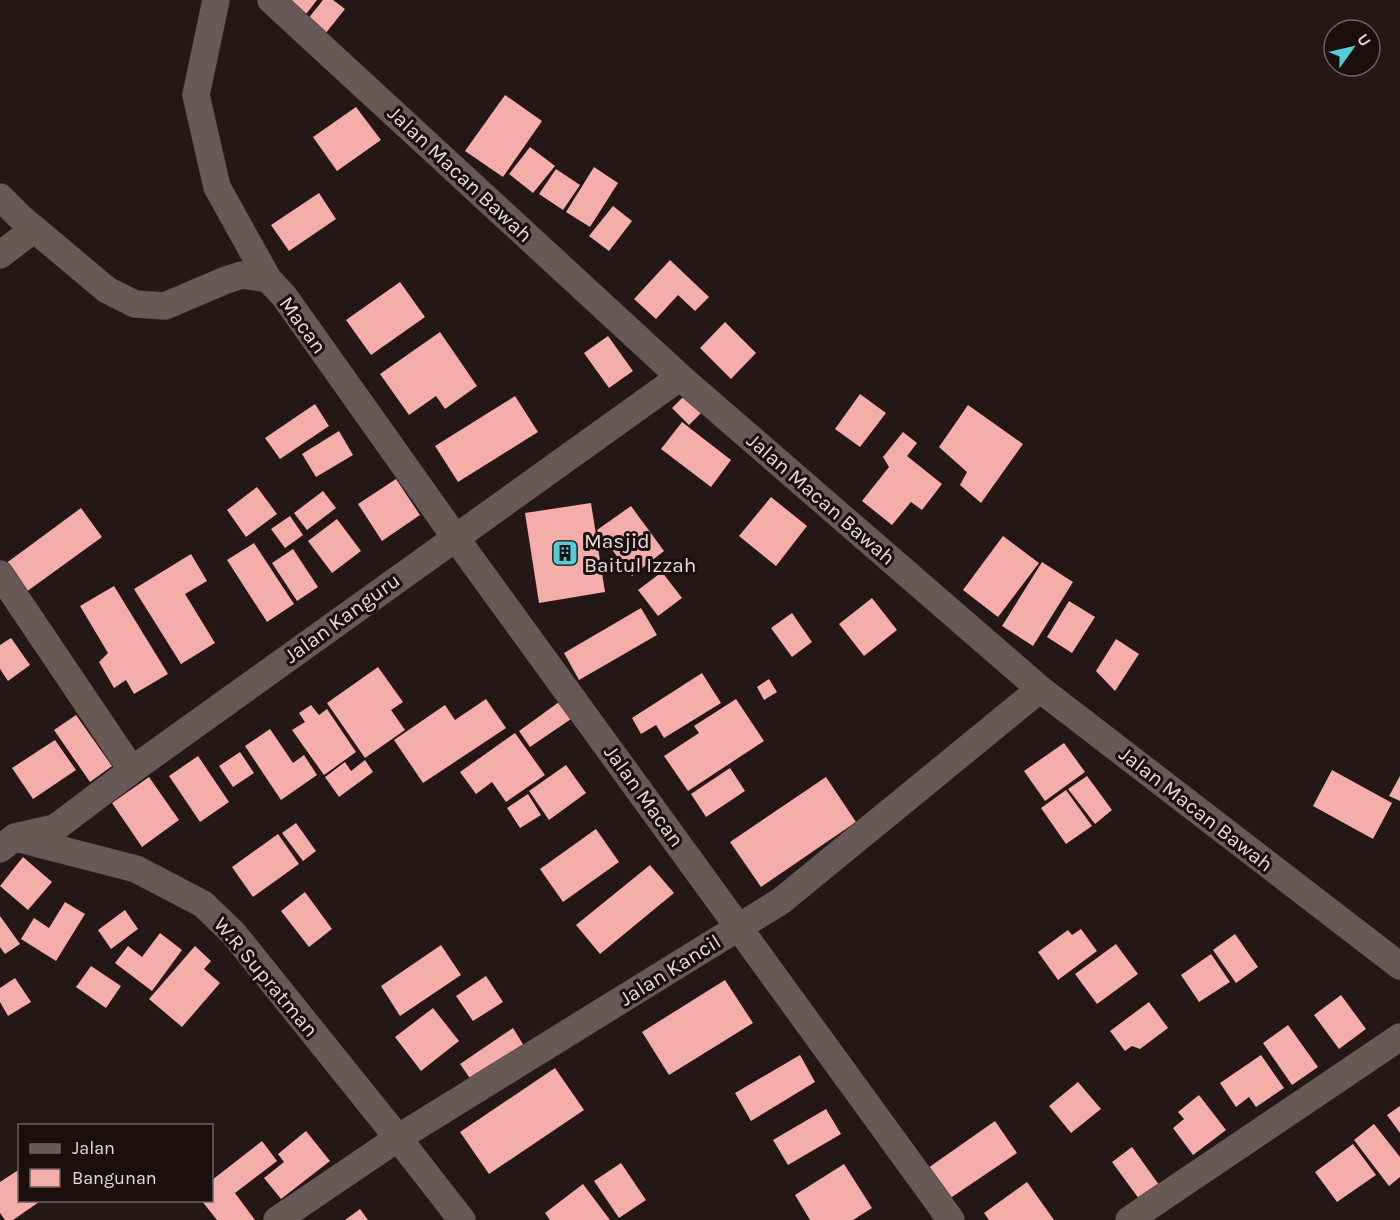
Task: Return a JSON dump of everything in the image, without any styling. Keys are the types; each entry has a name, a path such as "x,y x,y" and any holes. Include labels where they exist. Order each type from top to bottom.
{"street":[{"name":"Macan","path":"216,0 196,95 217,187 268,279 284,296 337,372"},
{"name":"Jalan Macan Bawah","path":"271,0 680,377 1040,689 1400,966"},
{"path":"0,197 34,229 107,290 135,304 165,306 242,275 268,279"},
{"path":"0,255 34,229"},
{"name":"Jalan Macan","path":"337,372 454,537 951,1220"},
{"name":"Jalan Kanguru","path":"5,840 55,828 454,537 680,377"},
{"path":"0,574 132,770"},
{"name":"Jalan Kancil","path":"277,1220 398,1138 781,901 1040,689"},
{"name":"W.R Supratman","path":"5,840 136,869 203,904 234,934 462,1220"},
{"path":"1129,1220 1400,1037"}],"building":[{"path":"291,0 317,0 303,18"},
{"path":"323,0 333,0 345,9 325,34 307,20"},
{"path":"505,95 542,121 503,177 465,151"},
{"path":"356,107 381,140 337,171 313,137"},
{"path":"530,147 555,166 533,193 509,174"},
{"path":"594,167 618,183 590,227 566,212"},
{"path":"556,169 580,185 563,210 539,194"},
{"path":"319,193 336,219 289,251 271,225"},
{"path":"613,206 632,221 609,251 589,236"},
{"path":"670,260 709,297 695,311 678,295 656,319 634,299"},
{"path":"400,282 425,317 371,355 346,320"},
{"path":"725,322 756,353 731,379 700,348"},
{"path":"440,332 477,386 445,409 436,396 409,415 380,374"},
{"path":"608,336 633,371 609,388 584,353"},
{"path":"687,393 704,410 689,425 672,408"},
{"path":"860,394 886,413 860,447 835,429"},
{"path":"515,396 538,432 458,482 435,446"},
{"path":"315,404 329,426 280,459 265,438"},
{"path":"968,405 1023,444 981,503 960,485 967,472 939,447"},
{"path":"682,422 731,460 711,487 661,449"},
{"path":"339,431 353,455 316,477 302,454"},
{"path":"903,432 917,443 907,456 942,484 922,510 911,502 892,525 862,501 889,467 883,457"},
{"path":"396,479 420,515 382,541 358,504"},
{"path":"257,487 277,514 246,537 227,510"},
{"path":"323,491 336,508 307,530 294,513"},
{"path":"771,497 807,526 776,566 739,536"},
{"name":"Masjid Baitul Izzah","path":"591,503 605,592 539,603 525,513"},
{"path":"631,506 664,551 632,576 597,530"},
{"path":"81,508 102,537 22,595 1,567"},
{"path":"290,516 303,535 285,548 271,529"},
{"path":"337,519 361,551 332,573 308,541"},
{"path":"1003,536 1039,563 998,617 963,590"},
{"path":"254,543 294,604 267,622 227,560"},
{"path":"293,549 318,587 297,601 272,563"},
{"path":"191,554 207,581 185,594 215,643 181,664 134,589"},
{"path":"1042,562 1073,582 1033,646 1002,626"},
{"path":"662,572 682,598 658,616 638,590"},
{"path":"114,586 168,674 134,694 126,680 114,688 99,662 108,653 80,606"},
{"path":"872,598 897,630 864,656 839,624"},
{"path":"1069,601 1095,617 1072,653 1047,637"},
{"path":"641,608 657,635 579,680 564,653"},
{"path":"792,613 812,642 792,657 771,628"},
{"path":"11,638 30,665 8,681 0,669 0,645"},
{"path":"1116,639 1139,654 1115,691 1096,671"},
{"path":"378,667 403,702 391,710 405,730 365,758 327,703"},
{"path":"702,673 721,703 664,738 656,725 641,734 632,718"},
{"path":"769,679 777,692 764,700 757,687"},
{"path":"486,699 506,728 423,783 394,740 445,705 455,720"},
{"path":"736,699 764,741 688,791 664,756 699,733 694,726"},
{"path":"559,702 571,719 530,747 519,731"},
{"path":"311,705 319,715 327,709 356,752 324,775 292,730 305,722 299,713"},
{"path":"76,715 112,766 90,782 54,730"},
{"path":"270,729 293,763 304,755 317,775 281,800 245,746"},
{"path":"515,733 545,775 506,802 492,782 476,794 460,772"},
{"path":"55,740 76,770 33,799 12,768"},
{"path":"1064,743 1085,772 1045,801 1024,771"},
{"path":"240,752 254,773 233,787 219,766"},
{"path":"198,756 229,802 200,822 169,776"},
{"path":"365,760 373,772 339,797 325,777 345,762 351,771"},
{"path":"566,765 586,793 549,820 529,791"},
{"path":"730,768 745,791 706,817 691,794"},
{"path":"1332,770 1392,803 1373,839 1313,806"},
{"path":"1087,776 1112,810 1095,824 1068,789"},
{"path":"1400,776 1400,801 1389,796"},
{"path":"149,777 179,820 142,847 112,803"},
{"path":"826,777 856,822 761,887 730,842"},
{"path":"1066,790 1092,826 1066,844 1041,808"},
{"path":"528,794 541,815 520,828 507,808"},
{"path":"296,823 316,851 303,861 282,833"},
{"path":"596,829 619,862 563,902 540,869"},
{"path":"278,834 299,864 253,897 232,867"},
{"path":"23,857 52,882 28,910 0,886"},
{"path":"650,865 674,893 600,954 576,925"},
{"path":"305,892 332,929 309,947 281,911"},
{"path":"65,902 85,914 56,961 21,939 34,918 49,928"},
{"path":"125,910 138,929 111,949 98,930"},
{"path":"0,916 20,944 5,954 0,947"},
{"path":"1081,929 1097,951 1058,980 1038,952 1068,930 1072,935"},
{"path":"160,933 182,950 152,991 115,963 128,946 142,957"},
{"path":"1235,934 1258,967 1236,983 1213,950"},
{"path":"1116,944 1138,974 1097,1004 1075,974"},
{"path":"441,945 461,975 400,1016 381,986"},
{"path":"195,946 211,961 204,969 220,983 182,1027 149,999"},
{"path":"1211,954 1230,982 1199,1002 1181,975"},
{"path":"91,966 121,986 106,1008 76,987"},
{"path":"486,976 503,1002 473,1021 456,996"},
{"path":"15,978 31,1002 8,1016 0,1002 0,988"},
{"path":"725,980 753,1023 669,1075 642,1032"},
{"path":"1341,995 1366,1029 1339,1049 1314,1015"},
{"path":"1149,1002 1168,1028 1140,1049 1132,1046 1125,1051 1110,1031"},
{"path":"433,1008 459,1041 421,1071 395,1037"},
{"path":"1288,1025 1318,1067 1292,1085 1263,1043"},
{"path":"513,1028 524,1046 472,1081 460,1064"},
{"path":"800,1055 815,1082 751,1121 735,1093"},
{"path":"1261,1055 1284,1088 1256,1107 1249,1097 1236,1107 1220,1083"},
{"path":"555,1068 584,1110 489,1174 460,1132"},
{"path":"1078,1082 1101,1109 1071,1133 1049,1106"},
{"path":"1199,1095 1226,1130 1193,1155 1173,1128 1184,1119 1178,1112"},
{"path":"1400,1106 1400,1133 1387,1115"},
{"path":"826,1109 841,1134 788,1165 773,1140"},
{"path":"995,1121 1017,1153 949,1199 928,1168"},
{"path":"1374,1124 1400,1157 1400,1177 1389,1186 1354,1140"},
{"path":"306,1131 330,1161 281,1199 264,1178 284,1162 278,1154"},
{"path":"262,1141 277,1161 235,1193 255,1220 217,1220 203,1202 213,1202 213,1179"},
{"path":"1353,1144 1376,1175 1337,1202 1315,1172"},
{"path":"1132,1147 1162,1189 1142,1203 1112,1162"},
{"path":"621,1163 646,1200 619,1218 594,1181"},
{"path":"844,1164 872,1208 853,1220 810,1220 795,1195"},
{"path":"18,1170 18,1202 39,1202 13,1220 5,1220 0,1213 0,1182"},
{"path":"1027,1182 1054,1220 989,1220 984,1213"},
{"path":"583,1184 610,1220 550,1220 545,1213"},
{"path":"360,1209 368,1220 345,1220"}],"place":[{"name":"Masjid Baitul Izzah","path":"565,553"}]}
